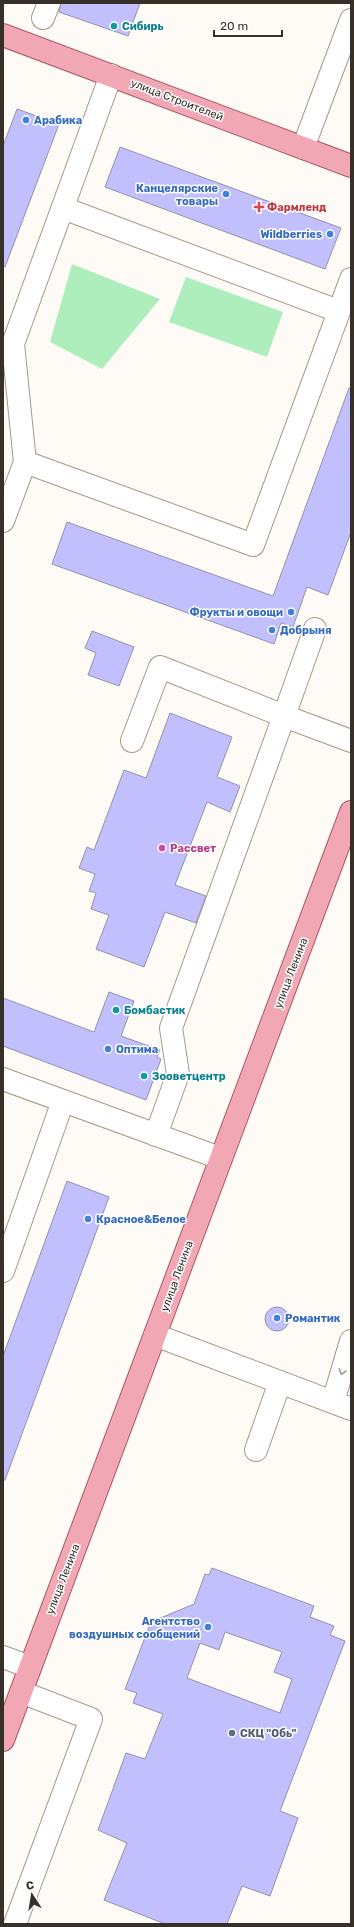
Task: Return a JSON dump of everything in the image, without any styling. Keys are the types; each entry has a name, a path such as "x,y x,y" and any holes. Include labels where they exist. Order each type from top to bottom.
{"main road":[{"name":"улица Строителей","path":"3,35 111,74 351,166"},
{"name":"улица Ленина","path":"3,1740 351,812"}],"lane":[{"path":"303,148 333,86 351,20"},
{"path":"3,521 25,462 9,367 13,344 111,74"},
{"path":"63,208 338,311"},
{"path":"25,462 253,545 351,279"},
{"path":"156,1135 178,1074 171,1028 315,629"},
{"path":"132,741 160,667 351,741"},
{"path":"3,1079 220,1158"},
{"path":"3,1271 63,1101"},
{"path":"155,1336 342,1406 351,1341"},
{"path":"256,1450 280,1382"},
{"path":"3,1657 30,1667"},
{"path":"15,1924 91,1719 21,1692"}],"green space":[{"path":"72,264 160,299 102,369 50,342"},
{"path":"186,277 283,312 267,357 169,322"}],"building":[{"name":"Сибирь","path":"61,3 140,3 128,36 59,12"},
{"path":"17,109 59,124 5,267 3,267 3,146"},
{"path":"120,147 341,228 325,269 105,187"},
{"path":"349,388 351,388 351,532 328,595 307,587 293,627 281,623 274,644 52,564 67,522 273,596"},
{"path":"92,631 134,647 119,686 88,675 96,653 85,648"},
{"name":"Рассвет","path":"170,713 232,737 217,777 240,786 230,812 207,802 175,885 206,896 196,923 165,912 144,967 96,949 109,915 91,909 96,893 89,891 95,874 79,868 87,847 94,850 124,770 146,778"},
{"path":"109,992 134,1001 121,1036 160,1050 157,1057 161,1059 146,1100 3,1046 3,998 94,1032"},
{"path":"67,1181 109,1197 5,1480 3,1480 3,1356"},
{"name":"Романтик","path":"277,1307 286,1310 289,1319 286,1328 277,1331 268,1328 265,1319 268,1310"},
{"name":"СКЦ \"Обь\"","path":"212,1568 314,1606 310,1617 334,1626 330,1635 345,1641 280,1811 298,1818 270,1896 242,1886 227,1924 165,1924 104,1900 127,1843 98,1830 126,1753 145,1759 163,1714 133,1703 137,1693 125,1689 151,1622 194,1604 205,1574 209,1575","holes":["225,1632 282,1652 274,1672 292,1679 280,1713 187,1678 200,1643 219,1650"]}],"place":[{"name":"Сибирь","path":"114,26"},
{"name":"Арабика","path":"26,120"},
{"name":"Канцелярские товары","path":"226,194"},
{"name":"Фармленд","path":"259,207"},
{"name":"Wildberries","path":"330,234"},
{"name":"Фрукты и овощи","path":"291,612"},
{"name":"Добрыня","path":"272,630"},
{"name":"Рассвет","path":"162,848"},
{"name":"Бомбастик","path":"116,1010"},
{"name":"Оптима","path":"108,1049"},
{"name":"Зооветцентр","path":"144,1076"},
{"name":"Красное&Белое","path":"88,1219"},
{"name":"Романтик","path":"277,1318"},
{"name":"Агентство воздушных сообщений","path":"208,1627"},
{"name":"СКЦ \"Обь\"","path":"232,1733"}]}
